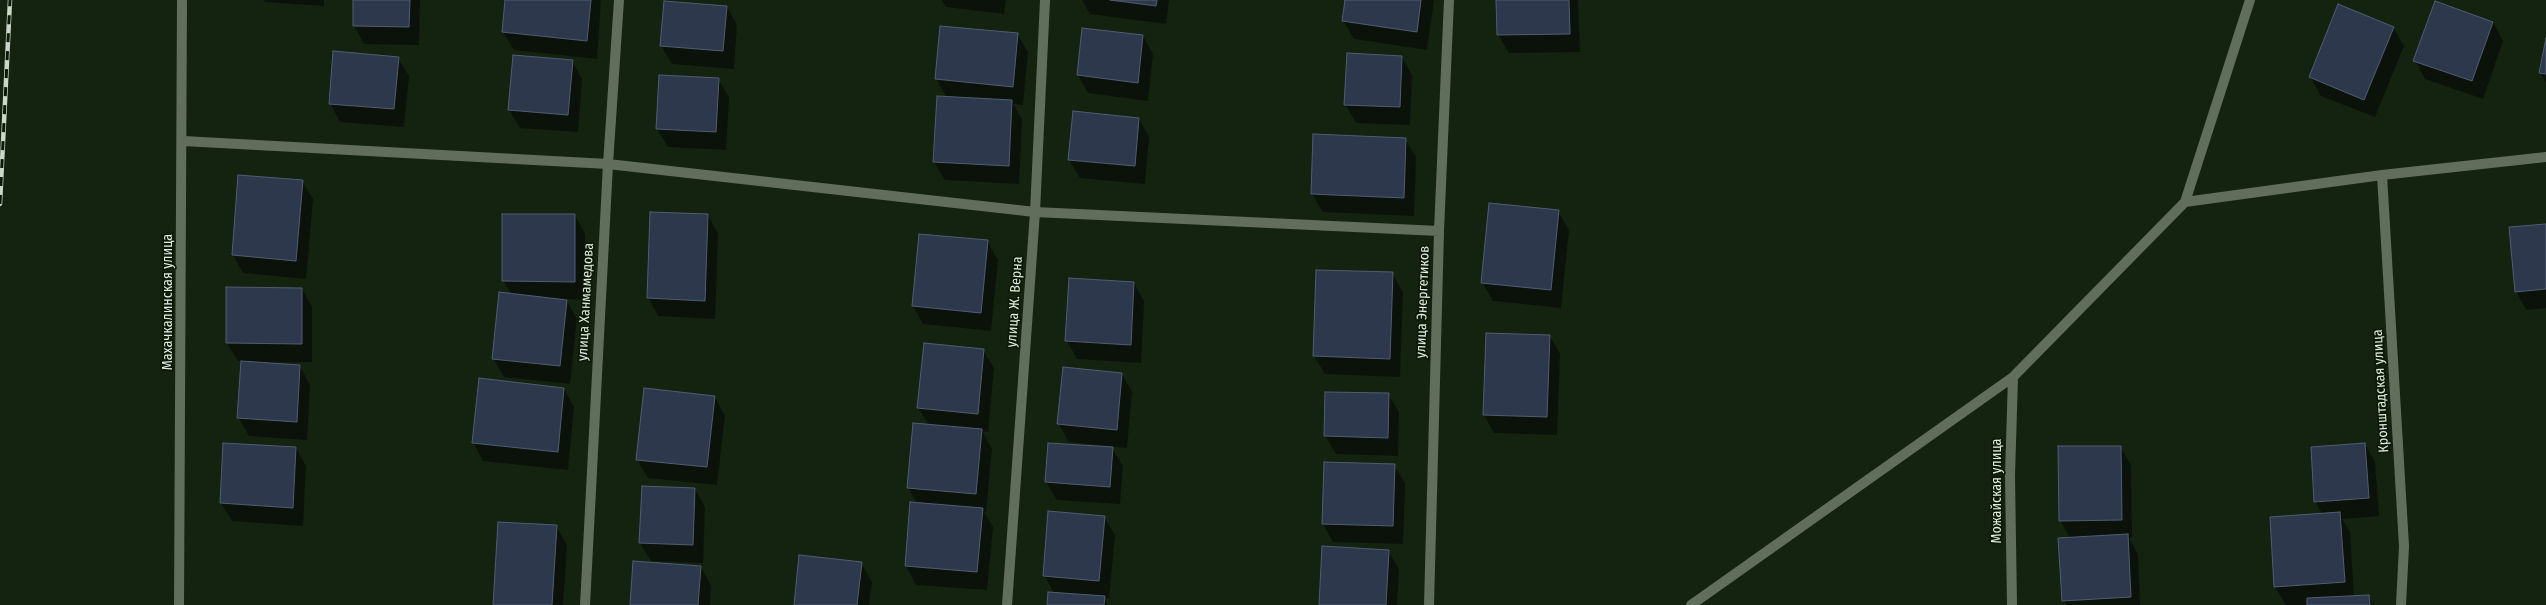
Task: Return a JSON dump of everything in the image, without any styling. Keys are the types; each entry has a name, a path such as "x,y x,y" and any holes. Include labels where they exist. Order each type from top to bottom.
{"street":[{"name":"Махачкалинская улица","path":"179,605 183,141 182,0"},
{"name":"улица Ханмамедова","path":"585,605 608,164 619,0"},
{"name":"улица Ж. Верна","path":"1008,605 1035,212 1045,0"},
{"name":"улица Энергетиков","path":"1429,605 1439,231 1449,0"},
{"path":"1691,605 2013,377 2186,202 2250,0"},
{"path":"183,141 608,164 1035,212 1439,231"},
{"path":"2186,202 2382,175 2546,157"},
{"name":"Кронштадская улица","path":"2382,175 2404,546 2401,605"},
{"name":"Можайская улица","path":"2012,605 2010,476 2013,377"}],"building":[{"path":"353,0 410,0 409,27 353,26"},
{"path":"505,0 591,0 587,41 502,32"},
{"path":"1110,0 1157,0 1156,6"},
{"path":"1345,0 1421,0 1417,32 1342,21"},
{"path":"1496,0 1569,0 1570,34 1497,35"},
{"path":"664,1 727,6 723,51 660,46"},
{"path":"2435,1 2493,22 2472,81 2413,61"},
{"path":"2338,4 2394,27 2364,100 2309,77"},
{"path":"940,26 1018,33 1013,87 935,79"},
{"path":"1082,28 1143,35 1138,83 1077,75"},
{"path":"2546,38 2546,74 2539,73"},
{"path":"333,51 399,57 394,109 329,104"},
{"path":"1347,53 1402,56 1400,107 1344,105"},
{"path":"513,55 573,60 568,115 508,110"},
{"path":"659,75 719,78 716,132 656,129"},
{"path":"937,96 1012,100 1009,166 933,162"},
{"path":"1073,111 1139,118 1135,166 1068,160"},
{"path":"1313,134 1406,138 1404,198 1311,194"},
{"path":"238,175 303,180 296,261 232,255"},
{"path":"1489,203 1559,210 1551,290 1481,283"},
{"path":"650,212 708,214 705,301 647,298"},
{"path":"502,214 575,214 575,282 502,281"},
{"path":"2546,224 2546,289 2515,292 2509,227"},
{"path":"919,234 988,240 981,313 912,306"},
{"path":"1316,270 1393,272 1390,359 1313,356"},
{"path":"1069,278 1134,282 1131,345 1065,341"},
{"path":"226,287 302,288 302,344 226,343"},
{"path":"499,292 567,300 560,366 492,359"},
{"path":"1486,333 1550,335 1547,417 1483,415"},
{"path":"924,343 984,349 978,414 917,408"},
{"path":"241,361 300,365 297,422 237,418"},
{"path":"1063,367 1122,373 1117,430 1057,424"},
{"path":"479,378 564,388 558,452 472,443"},
{"path":"644,388 715,396 707,467 636,460"},
{"path":"1325,392 1389,393 1388,438 1324,436"},
{"path":"913,423 982,429 976,494 907,488"},
{"path":"223,443 296,447 293,508 220,503"},
{"path":"1048,443 1113,447 1110,487 1045,482"},
{"path":"2365,443 2369,498 2314,502 2311,447"},
{"path":"2058,446 2121,446 2122,520 2059,521"},
{"path":"1324,462 1395,464 1393,526 1322,524"},
{"path":"642,486 695,488 693,545 639,543"},
{"path":"910,502 983,508 977,572 905,566"},
{"path":"1048,511 1105,516 1099,581 1043,576"},
{"path":"2340,512 2345,582 2274,587 2270,517"},
{"path":"498,522 557,525 552,605 493,605"},
{"path":"2128,534 2131,597 2062,601 2058,538"},
{"path":"1322,546 1389,550 1386,605 1319,605"},
{"path":"799,555 862,562 857,605 794,605"},
{"path":"633,561 701,566 698,605 630,605"},
{"path":"1048,592 1105,596 1104,605 1047,605"},
{"path":"2369,595 2370,605 2307,605 2307,598"}],"railway":[{"path":"0,204 10,0"}]}
